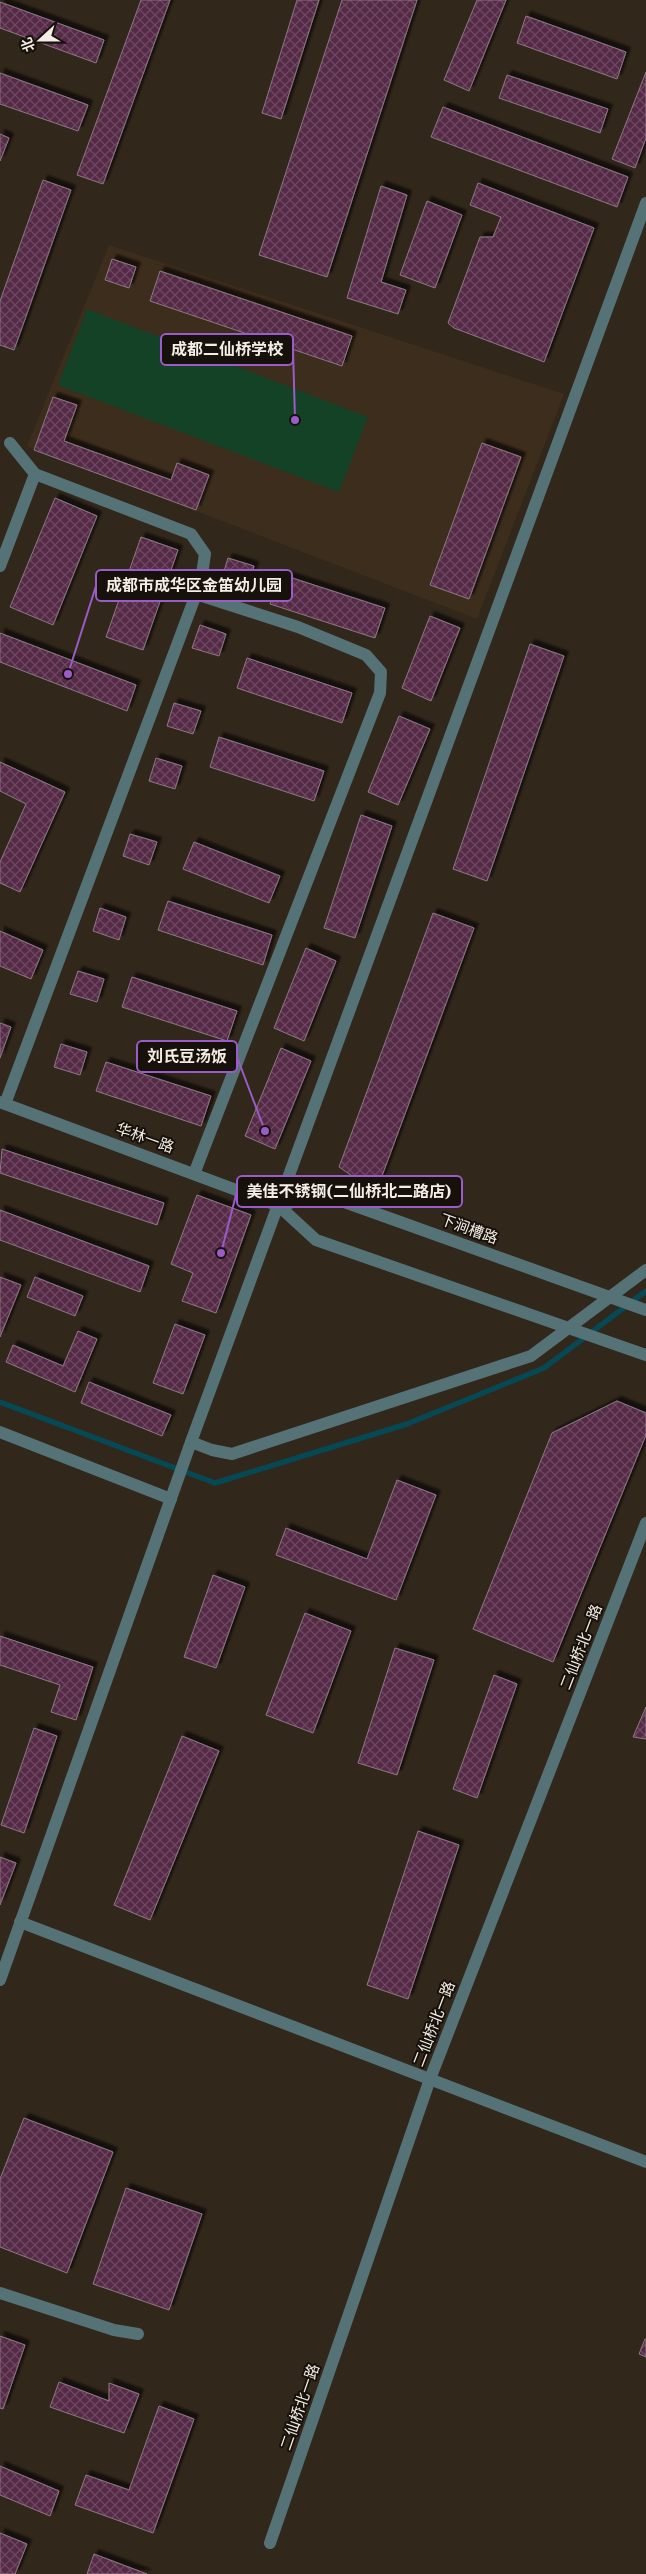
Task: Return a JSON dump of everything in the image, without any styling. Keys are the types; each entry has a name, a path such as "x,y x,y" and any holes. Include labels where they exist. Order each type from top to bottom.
{"street":[{"path":"0,1980 189,1446 646,203"},
{"path":"3,1103 196,594 205,554 191,534 35,474 10,443"},
{"path":"0,566 35,474"},
{"path":"194,1174 380,692 381,672 366,655 298,627 196,594"},
{"name":"华林一路","path":"3,1103 278,1206"},
{"name":"下涧槽路","path":"278,1206 322,1194 642,1309"},
{"path":"278,1206 316,1240 646,1355"},
{"path":"189,1446 232,1454 531,1356 574,1330 615,1299 646,1270"},
{"path":"0,1432 173,1494"},
{"name":"二仙桥北一路","path":"270,2543 430,2079 646,1524"},
{"path":"20,1922 646,2162"},
{"path":"0,2293 114,2330 138,2334"}],"shaded area":[{"path":"109,245 564,394 477,619 27,446"}],"green space":[{"path":"87,309 368,417 339,492 58,385"}],"building":[{"path":"141,0 170,0 103,184 77,175"},
{"path":"297,0 319,0 281,119 262,113"},
{"path":"342,0 417,0 327,277 259,255"},
{"path":"477,0 506,0 469,91 444,80"},
{"path":"0,2 104,40 96,63 0,28"},
{"path":"526,16 626,52 617,79 517,43"},
{"path":"646,72 646,138 635,168 612,159"},
{"path":"0,73 88,105 78,131 0,104"},
{"path":"507,75 608,109 600,133 499,98"},
{"path":"443,107 628,177 617,207 431,137"},
{"path":"0,134 9,138 0,161"},
{"path":"43,180 71,190 14,350 0,345 0,301"},
{"path":"478,183 594,228 544,362 454,328 448,323 480,237 493,237 501,217 470,205"},
{"path":"381,186 407,195 381,282 406,290 398,314 347,298"},
{"path":"427,201 462,215 435,288 400,275"},
{"path":"112,259 136,267 129,288 105,280"},
{"path":"160,271 352,336 342,366 150,301"},
{"path":"53,397 77,405 64,441 171,480 177,463 209,475 196,510 34,450"},
{"path":"482,443 521,457 469,599 430,585"},
{"path":"55,498 97,516 53,625 10,607"},
{"path":"141,537 178,550 143,650 106,637"},
{"path":"228,558 254,566 247,589 221,581"},
{"path":"280,574 385,608 375,638 270,604"},
{"path":"430,616 460,628 431,701 402,688"},
{"path":"200,625 226,634 219,656 192,648"},
{"path":"0,633 136,685 127,711 0,662"},
{"path":"530,644 564,656 487,881 453,869"},
{"path":"247,658 352,693 342,723 237,688"},
{"path":"174,703 201,711 193,734 167,726"},
{"path":"399,716 430,729 398,805 368,792"},
{"path":"219,737 324,771 314,801 210,767"},
{"path":"156,758 182,766 175,789 149,781"},
{"path":"0,762 65,792 20,892 0,883 0,862 26,804 0,791"},
{"path":"361,815 392,826 355,938 324,928"},
{"path":"130,834 157,842 149,865 123,856"},
{"path":"194,842 280,876 269,903 183,869"},
{"path":"168,901 272,935 263,965 158,930"},
{"path":"100,908 126,917 119,940 93,931"},
{"path":"433,913 474,928 376,1192 339,1167"},
{"path":"0,931 43,950 31,979 0,966"},
{"path":"306,948 336,961 304,1041 274,1028"},
{"path":"78,971 104,979 97,1002 70,994"},
{"path":"132,977 237,1011 227,1041 122,1007"},
{"path":"0,1023 11,1027 0,1058"},
{"path":"61,1044 87,1052 80,1075 54,1067"},
{"path":"281,1048 311,1061 275,1149 245,1136"},
{"path":"106,1062 211,1096 201,1126 96,1091"},
{"path":"2,1149 164,1203 157,1225 0,1173"},
{"path":"197,1195 251,1215 216,1313 182,1301 193,1273 171,1264"},
{"path":"0,1210 149,1266 140,1292 0,1240"},
{"path":"0,1277 21,1285 0,1337"},
{"path":"35,1277 83,1296 75,1316 27,1297"},
{"path":"175,1324 205,1335 183,1394 153,1383"},
{"path":"78,1331 97,1339 75,1392 6,1362 13,1345 63,1366"},
{"path":"89,1382 171,1415 162,1436 81,1403"},
{"path":"617,1401 646,1413 646,1435 553,1662 473,1629 552,1433"},
{"path":"397,1480 436,1495 396,1600 276,1555 286,1528 367,1559"},
{"path":"213,1575 245,1587 216,1668 184,1657"},
{"path":"305,1613 351,1631 313,1733 266,1715"},
{"path":"0,1636 93,1667 76,1720 51,1712 60,1685 0,1665"},
{"path":"395,1648 434,1660 397,1775 358,1763"},
{"path":"494,1675 517,1684 477,1798 453,1789"},
{"path":"646,1707 646,1739 633,1737"},
{"path":"34,1728 57,1736 24,1833 1,1825"},
{"path":"182,1736 219,1751 150,1920 114,1905"},
{"path":"418,1831 459,1845 408,1999 367,1985"},
{"path":"0,1857 16,1863 0,1905"},
{"path":"24,2118 113,2152 67,2273 0,2247 0,2179"},
{"path":"126,2188 202,2214 169,2310 93,2284"},
{"path":"0,2336 25,2345 3,2409 0,2408"},
{"path":"646,2339 646,2357 639,2354"},
{"path":"59,2382 109,2401 109,2383 139,2394 124,2433 50,2407"},
{"path":"159,2406 194,2419 153,2533 75,2505 86,2475 129,2490"},
{"path":"0,2466 59,2491 50,2516 0,2495"},
{"path":"0,2533 27,2544 15,2574 0,2574"},
{"path":"94,2554 147,2574 87,2574"}],"waterway":[{"path":"0,1402 215,1483 407,1424 544,1368 646,1291"}],"place":[{"name":"成都二仙桥学校","path":"295,420"},
{"name":"成都市成华区金笛幼儿园","path":"68,674"},
{"name":"刘氏豆汤饭","path":"265,1131"},
{"name":"美佳不锈钢(二仙桥北二路店)","path":"221,1253"}]}
